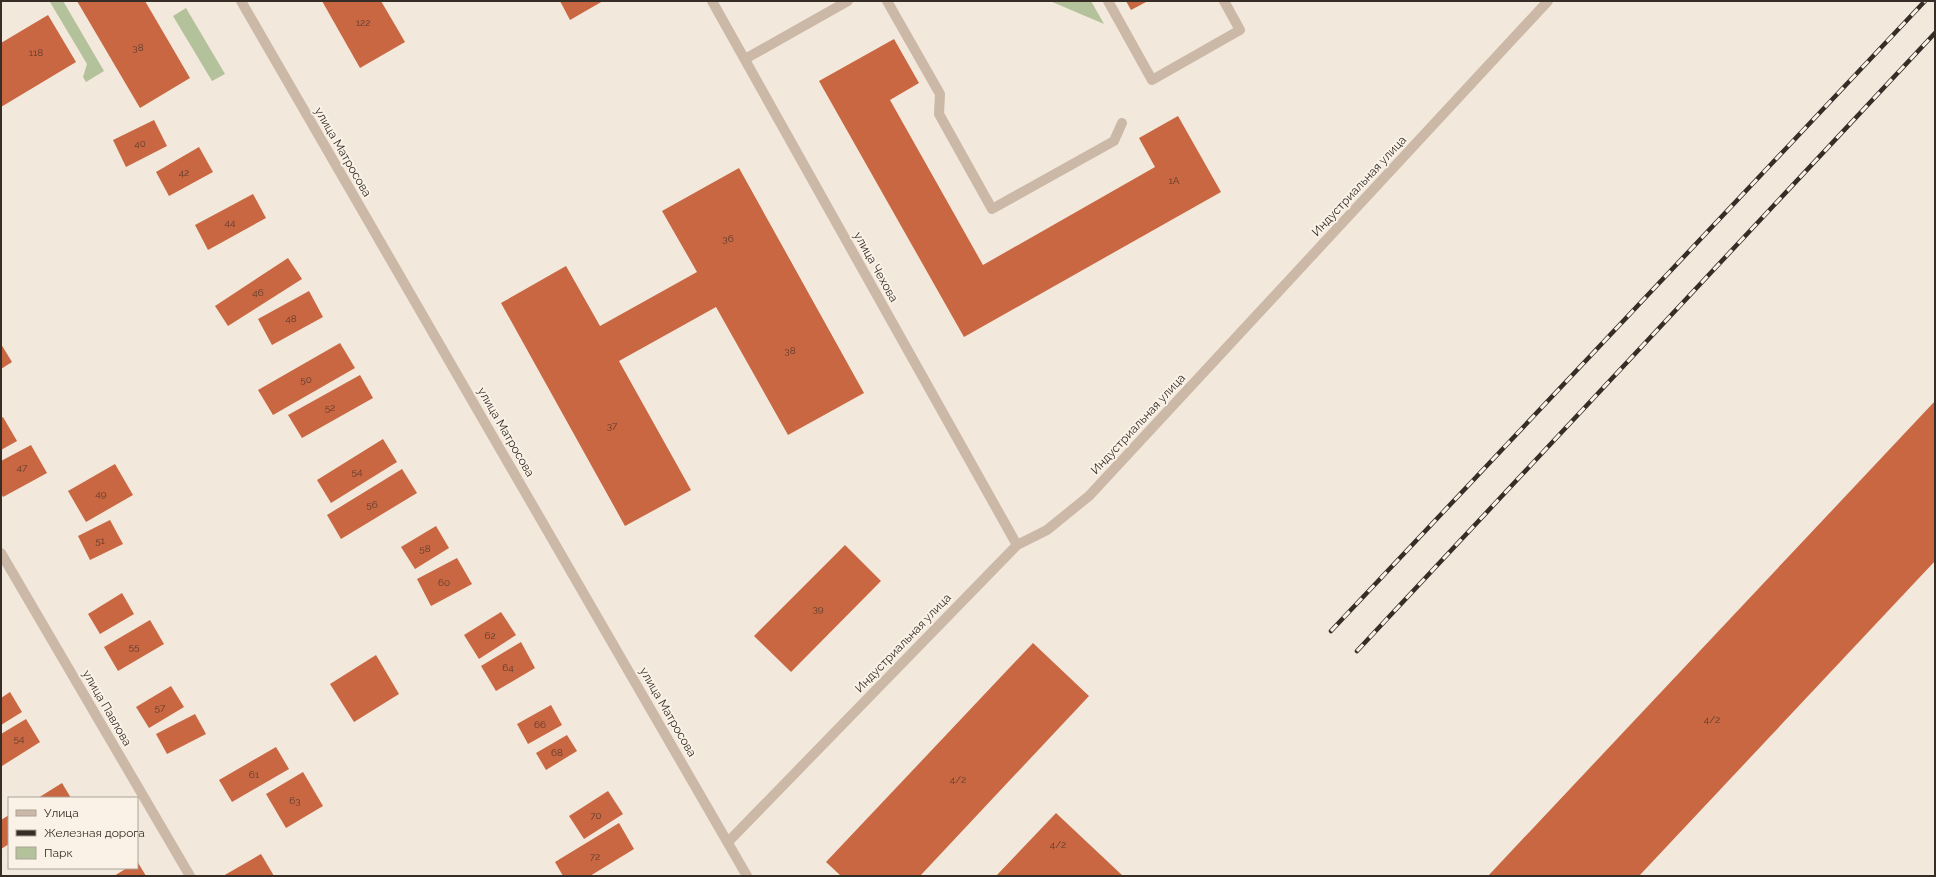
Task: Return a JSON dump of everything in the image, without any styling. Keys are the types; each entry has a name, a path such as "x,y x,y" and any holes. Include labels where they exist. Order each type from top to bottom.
{"street":[{"name":"улица Матросова","path":"241,1 748,876"},
{"name":"улица Чехова","path":"712,1 1017,545"},
{"path":"745,59 848,1"},
{"path":"887,1 940,94 939,114 992,209 1114,141 1122,123"},
{"path":"1108,1 1152,80 1240,30 1224,1"},
{"name":"Индустриальная улица","path":"728,842 1017,545 1048,530 1089,496 1548,1"},
{"name":"улица Павлова","path":"1,552 190,876"}],"green space":[{"path":"63,1 104,71 86,82 83,77 87,64 50,2"},
{"path":"1050,1 1091,1 1104,24"},
{"path":"186,8 225,74 212,81 173,16"}],"building":[{"path":"77,1 145,1 190,78 140,108"},
{"path":"322,1 381,1 405,42 360,68"},
{"path":"560,1 603,1 570,20"},
{"path":"1126,1 1148,1 1131,10"},
{"path":"48,15 76,62 1,107 1,43"},
{"path":"894,39 919,83 890,100 983,265 1155,167 1139,138 1178,116 1221,192 964,337 819,81"},
{"path":"154,120 167,146 126,167 113,140"},
{"path":"199,147 213,172 169,196 156,172"},
{"path":"739,168 864,393 788,435 716,307 619,361 691,490 625,526 501,303 566,266 600,326 697,272 662,211"},
{"path":"253,194 266,218 208,250 195,225"},
{"path":"288,258 302,279 228,326 215,306"},
{"path":"309,291 323,317 272,345 258,319"},
{"path":"340,343 355,368 273,415 258,390"},
{"path":"1,344 12,362 1,369"},
{"path":"360,375 373,398 302,438 288,415"},
{"path":"1935,401 1935,561 1639,876 1488,876"},
{"path":"3,417 17,441 1,450 1,418"},
{"path":"383,439 397,462 331,503 317,480"},
{"path":"31,445 47,473 3,497 1,493 1,461"},
{"path":"115,464 133,495 86,522 68,491"},
{"path":"402,469 417,493 341,539 327,515"},
{"path":"110,520 123,544 90,560 78,536"},
{"path":"436,526 449,548 415,569 401,547"},
{"path":"845,545 881,581 791,672 754,636"},
{"path":"457,558 472,584 431,606 417,579"},
{"path":"122,593 134,614 100,634 88,614"},
{"path":"501,612 516,635 479,659 464,635"},
{"path":"150,620 164,644 118,671 104,647"},
{"path":"521,642 535,668 496,691 481,666"},
{"path":"1033,643 1089,696 920,876 841,876 826,862"},
{"path":"376,655 399,694 354,722 330,684"},
{"path":"171,686 184,707 149,728 136,707"},
{"path":"10,692 22,712 1,725 1,698"},
{"path":"551,705 562,725 528,744 517,724"},
{"path":"195,714 206,734 167,754 156,734"},
{"path":"26,719 40,742 2,766 1,734"},
{"path":"567,735 577,751 546,770 536,753"},
{"path":"276,747 289,769 232,802 219,780"},
{"path":"303,772 323,806 286,828 266,794"},
{"path":"62,783 70,797 40,797"},
{"path":"608,791 623,814 584,839 569,816"},
{"path":"1056,813 1123,876 996,876"},
{"path":"8,816 8,845 1,849 1,820"},
{"path":"619,823 634,849 590,876 563,876 555,862"},
{"path":"261,854 274,876 223,876"},
{"path":"138,863 146,876 114,876 125,869 138,869"}],"railway":[{"path":"1331,631 1925,1"},
{"path":"1357,651 1935,33"}]}
